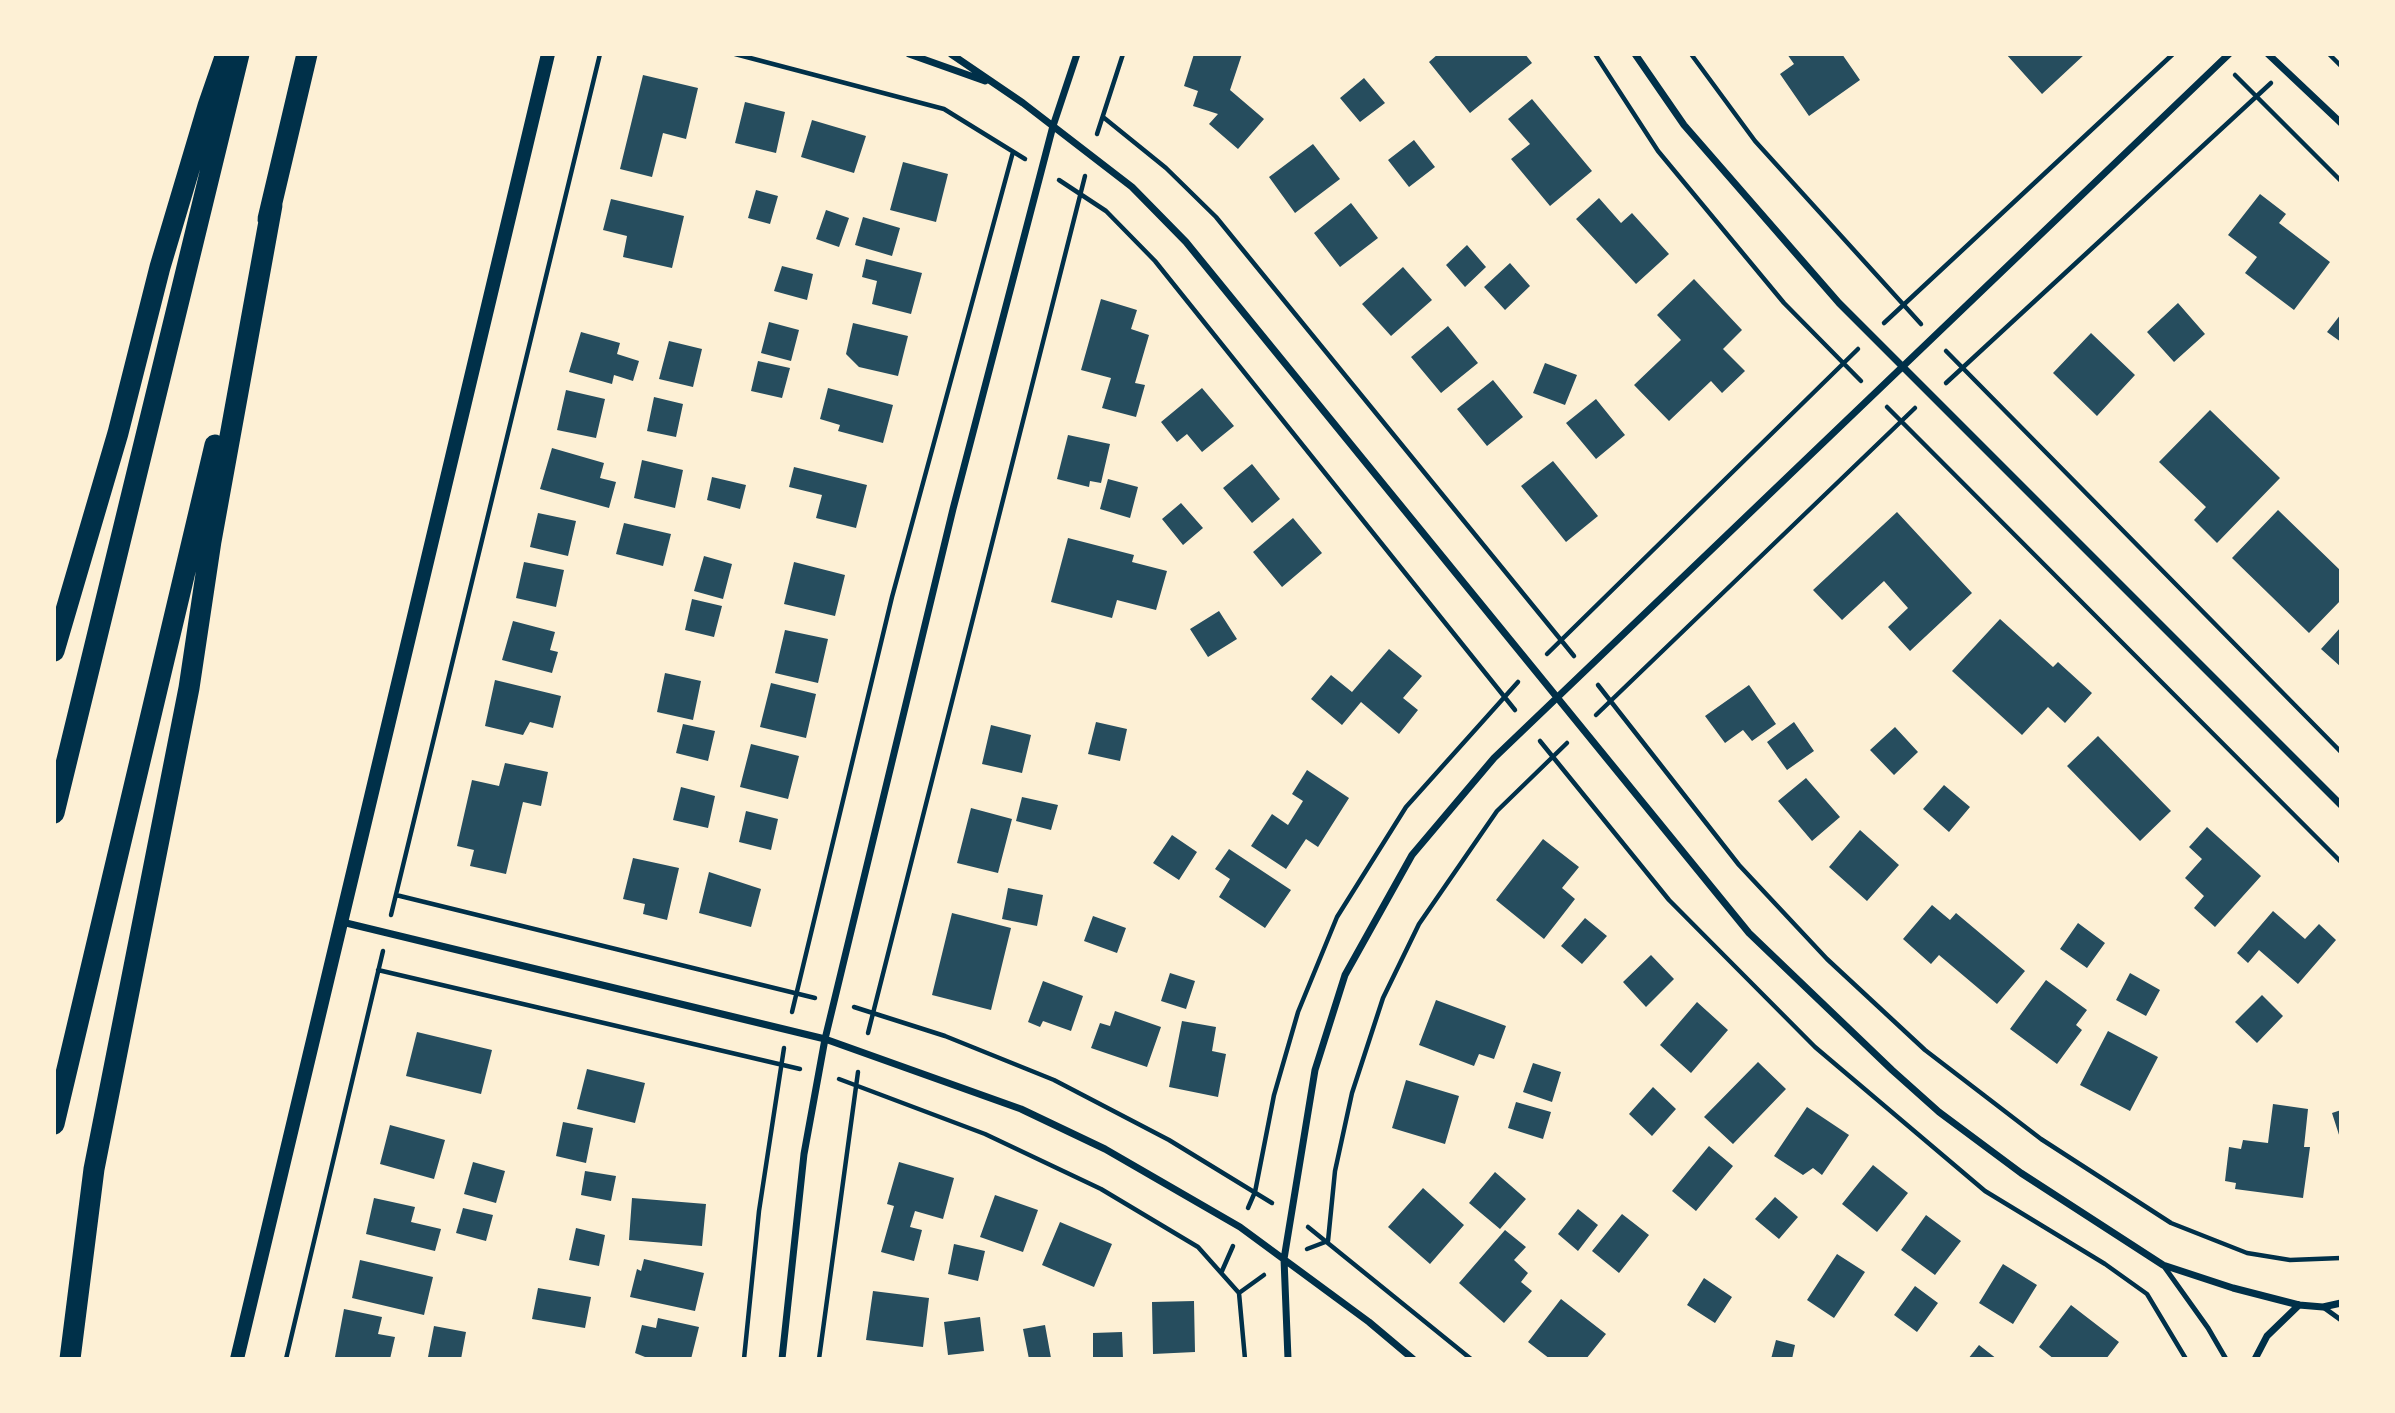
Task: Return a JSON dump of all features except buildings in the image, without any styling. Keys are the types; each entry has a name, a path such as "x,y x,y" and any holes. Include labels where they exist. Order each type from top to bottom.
{"highway":[{"path":"54,651 118,433 160,267 226,54"},
{"path":"54,813 239,54"},
{"path":"54,1124 307,54"},
{"path":"70,1359 94,1169 187,702 211,541 272,205"}],"main road":[{"path":"237,1359 548,54"}],"street":[{"path":"909,54 995,85"},
{"path":"951,54 1053,126 1132,187 1186,242 1749,933 1892,1070 1939,1112 2021,1173 2163,1265 2233,1288 2299,1305 2323,1307 2341,1303"},
{"path":"782,1359 804,1154 825,1039 950,522 1053,126 1077,54"},
{"path":"1635,54 1684,125 1839,303 2341,804"},
{"path":"1288,1359 1284,1259 1315,1070 1345,975 1412,855 1494,758 1558,700 1932,336 2229,54"},
{"path":"2268,54 2341,123"},
{"path":"341,922 825,1039 1021,1109 1105,1149 1240,1227 1413,1359"},
{"path":"2255,1359 2267,1336 2299,1305"}],"lane":[{"path":"2163,1265 2208,1328 2226,1359"},
{"path":"2323,1307 2341,1320"}],"path":[{"path":"286,1359 600,54"},
{"path":"735,54 944,109 1106,211 1155,261 1670,900 1815,1048 1985,1191 2105,1264 2147,1294 2186,1359"},
{"path":"819,1359 855,1083 1079,194 1123,54"},
{"path":"1595,54 1658,150 1784,303 2341,862"},
{"path":"1691,54 1755,141 1932,336 2341,752"},
{"path":"2329,54 2341,66"},
{"path":"2222,61 2341,181"},
{"path":"1239,1293 1284,1259 1328,1241 1335,1171 1352,1093 1383,998 1419,924 1497,811 1900,420 1964,369 2285,70"},
{"path":"1103,117 1166,168 1216,216 1611,701 1739,865 1827,959 1925,1050 2020,1123 2171,1223 2247,1253 2290,1260 2341,1258"},
{"path":"744,1359 760,1211 788,1030 892,597 1013,152"},
{"path":"378,970 855,1083 985,1134 1101,1188 1198,1247 1239,1293 1245,1359"}]}
